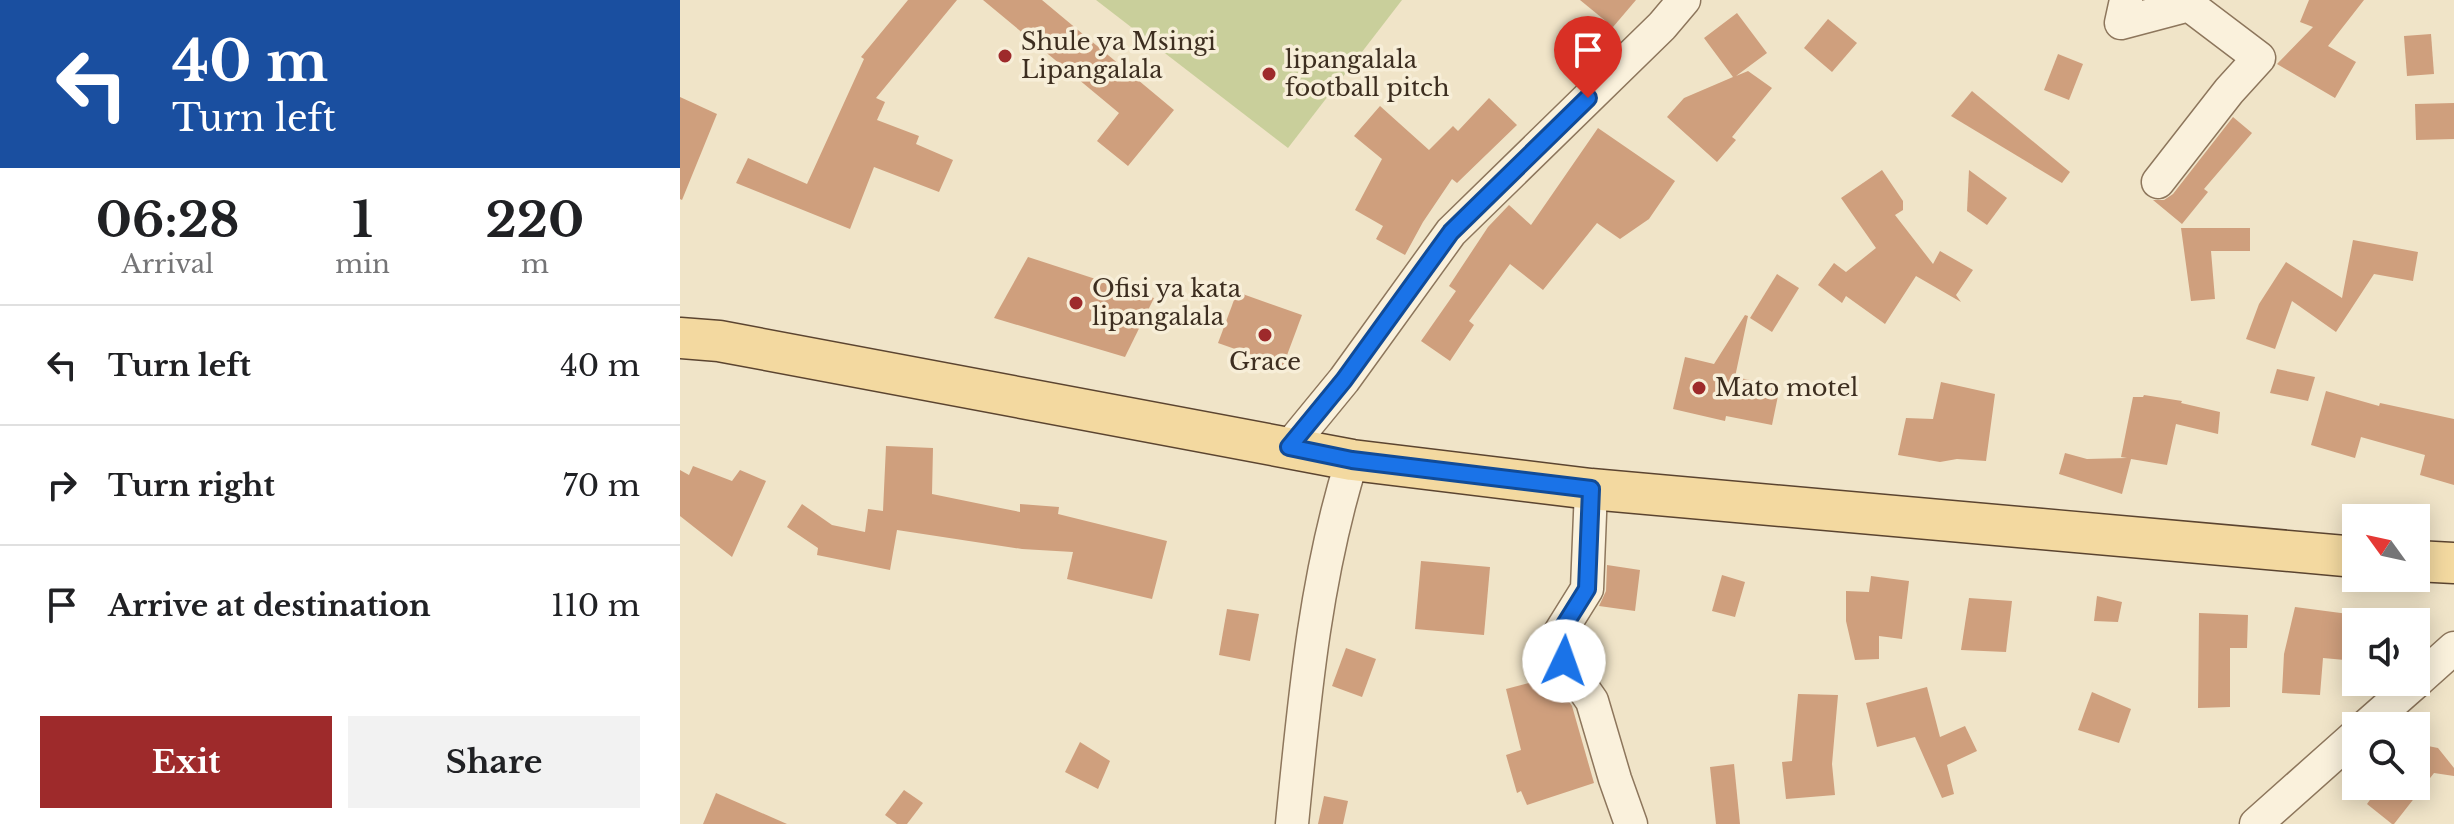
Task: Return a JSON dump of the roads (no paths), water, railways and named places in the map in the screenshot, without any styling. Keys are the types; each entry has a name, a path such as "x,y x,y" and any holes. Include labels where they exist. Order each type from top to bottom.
{"main road":[{"path":"680,338 719,341 1352,460 1591,489 2342,556"},
{"path":"2430,562 2454,563"}],"street":[{"path":"1289,447 1344,380 1451,232 1662,26 1684,0"},
{"path":"2126,0 2121,23 2189,5 2259,58 2229,91 2158,182"},
{"path":"1292,824 1318,609 1352,460"},
{"path":"1591,489 1587,589 1559,634 1564,661 1592,701 1631,824"},
{"path":"2430,669 2454,648"},
{"path":"2382,712 2400,696"},
{"path":"2256,824 2342,747"}],"place":[{"name":"Shule ya Msingi Lipangalala","path":"1005,56"},
{"name":"lipangalala football pitch","path":"1269,74"},
{"name":"Ofisi ya kata lipangalala","path":"1076,303"},
{"name":"Grace","path":"1265,335"},
{"name":"Mato motel","path":"1699,388"}]}
